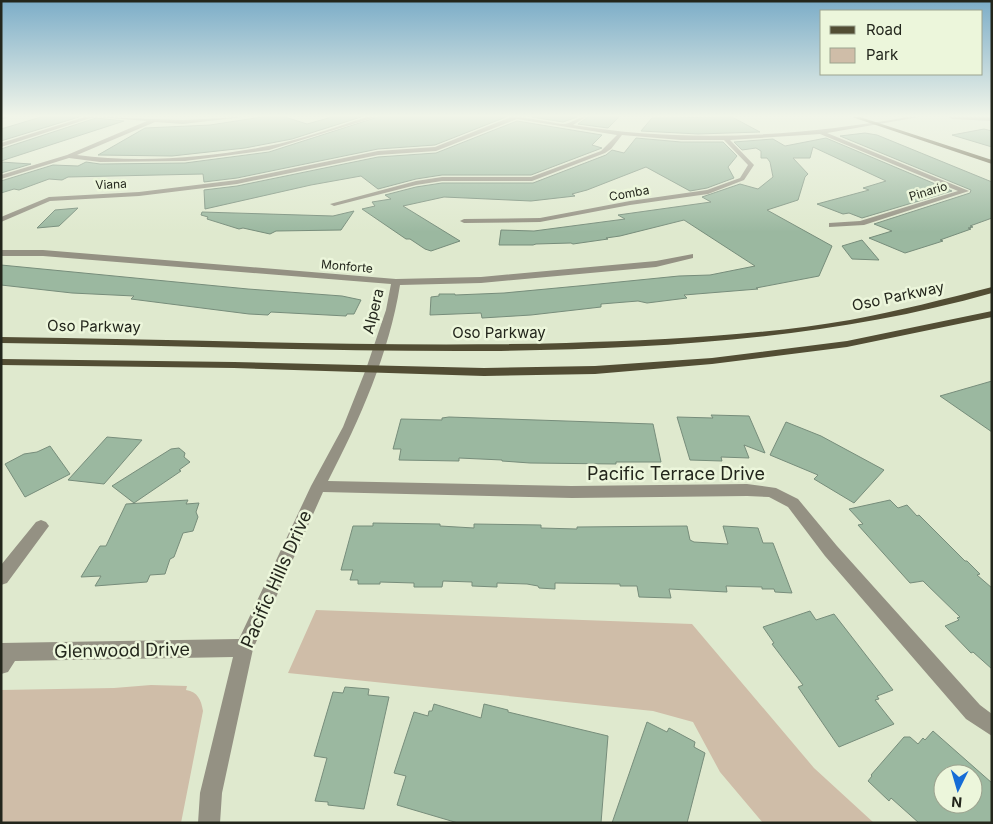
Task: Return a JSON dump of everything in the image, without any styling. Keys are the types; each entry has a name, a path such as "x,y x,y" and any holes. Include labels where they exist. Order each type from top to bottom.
{"main road":[{"path":"972,155 992,162"},
{"name":"Oso Parkway","path":"1,340 523,348 655,343 745,336 903,312 992,290"},
{"path":"1,362 543,372 668,365 846,344 992,314"}],"street":[{"path":"1,177 69,156 109,160 185,159 212,155"},
{"name":"Viana","path":"1,220 49,199 139,194 237,182 366,155"},
{"path":"334,204 416,183 442,179 524,180 538,178 594,155"},
{"name":"Comba","path":"464,221 540,220 630,203 708,192 742,179 751,165 742,155"},
{"name":"Pinario","path":"832,226 861,223 965,192 877,155"},
{"name":"Monforte","path":"1,253 43,253 396,282 481,280 656,264 690,256"},
{"name":"Alpera","path":"379,347 391,310 396,282"},
{"name":"Pacific Hills Drive","path":"209,823 211,793 244,648 318,486 349,427 379,347"},
{"name":"Pacific Terrace Drive","path":"318,486 572,492 747,490 771,492 793,503 831,551 967,704 992,726"},
{"path":"1,578 41,526"},
{"name":"Glenwood Drive","path":"5,656 244,648"}],"green space":[{"path":"316,610 692,624 814,768 874,823 763,823 720,772 693,722 653,711 288,673"},
{"path":"151,685 187,686 186,690 196,695 200,700 203,711 181,823 1,823 1,690 114,688"}],"building":[{"path":"1,155 18,155 1,161"},
{"path":"243,155 347,155 237,178 204,182 203,174 68,177 62,180 49,179 19,190 14,189 1,193 1,181 53,165 78,166 86,162 100,164 185,163"},
{"path":"582,155 531,175 442,175 416,179 378,189 361,176 311,185 205,209 204,190 237,186 378,157"},
{"path":"605,155 737,156 728,167 734,178 707,188 690,191 646,167 572,194 575,196 531,201 444,197 403,206 460,241 431,251 410,239 406,239 362,209 375,206 372,202 391,199 385,195 442,183 533,183"},
{"path":"761,155 811,155 810,158 793,158 808,174 805,177 798,200 767,210 832,246 819,276 756,288 758,289 684,295 687,298 647,303 638,301 601,304 601,307 531,315 482,318 481,313 430,315 431,297 439,296 439,294 504,293 679,276 710,275 755,266 684,220 606,238 608,239 573,244 499,245 501,230 534,231 625,219 618,215 711,202 702,197 740,184 758,189 773,177 770,162 767,158 761,158"},
{"path":"831,155 867,155 952,191 862,218 849,213 843,214 817,204 869,190 863,188 886,181"},
{"path":"887,155 927,155 992,182 992,218 968,228 971,229 940,240 943,241 905,253 869,238 892,231 874,224 970,193 971,190"},
{"path":"1,162 31,164 1,173"},
{"path":"78,208 59,226 37,228 55,210"},
{"path":"354,211 341,230 276,231 270,234 243,228 239,229 207,219 208,217 201,215 202,212 333,216"},
{"path":"862,240 879,260 852,259 842,246"},
{"path":"1,265 248,289 342,296 361,300 354,314 347,314 346,316 271,312 268,315 249,314 131,299 134,296 72,293 1,285"},
{"path":"992,381 992,432 940,396"},
{"path":"711,415 749,416 765,453 744,445 749,458 721,457 722,461 690,460 677,417 713,418"},
{"path":"442,418 653,424 661,462 616,462 616,464 530,463 459,458 459,461 399,460 401,449 393,449 401,419 442,420"},
{"path":"786,422 821,436 884,470 854,503 814,479 818,475 770,455"},
{"path":"107,437 142,440 104,484 68,480"},
{"path":"50,446 70,474 25,497 5,464 24,454 37,452"},
{"path":"179,448 185,453 184,457 190,462 179,470 181,471 134,503 112,486 171,449"},
{"path":"188,500 186,504 199,503 196,512 198,517 193,531 183,533 165,574 150,575 147,582 95,586 101,576 81,577 100,546 106,546 126,504"},
{"path":"890,500 898,508 907,505 917,516 919,515 992,588 992,669 973,652 971,653 945,626 959,620 957,618 960,617 923,581 910,583 858,525 863,524 849,509"},
{"path":"373,523 440,524 440,526 474,528 474,524 541,525 541,528 577,529 577,527 687,526 690,540 694,542 728,544 723,526 758,528 763,543 773,543 792,593 775,592 774,589 762,589 762,587 726,586 727,592 669,589 671,598 639,597 637,586 620,586 620,584 555,583 555,589 539,588 538,586 527,584 497,583 497,587 472,586 472,582 443,581 442,587 414,587 414,583 380,582 380,584 358,584 358,580 350,580 353,570 341,570 353,526 373,526"},
{"path":"810,611 816,620 834,614 893,690 877,696 879,699 875,700 894,724 839,747 798,687 803,685 772,644 774,643 763,627"},
{"path":"345,687 369,689 368,695 389,697 364,809 328,805 328,802 315,801 327,758 314,756 333,692 343,693"},
{"path":"434,704 481,718 484,704 508,710 508,712 608,736 601,823 458,823 397,805 406,776 394,773 414,712 428,716"},
{"path":"647,722 667,732 669,728 695,742 694,747 705,753 687,823 612,823"},
{"path":"933,731 970,764 933,764 933,814 983,814 983,775 992,783 992,823 919,823 891,798 889,801 868,781 904,737 910,737 918,744 923,738 925,740"}]}
